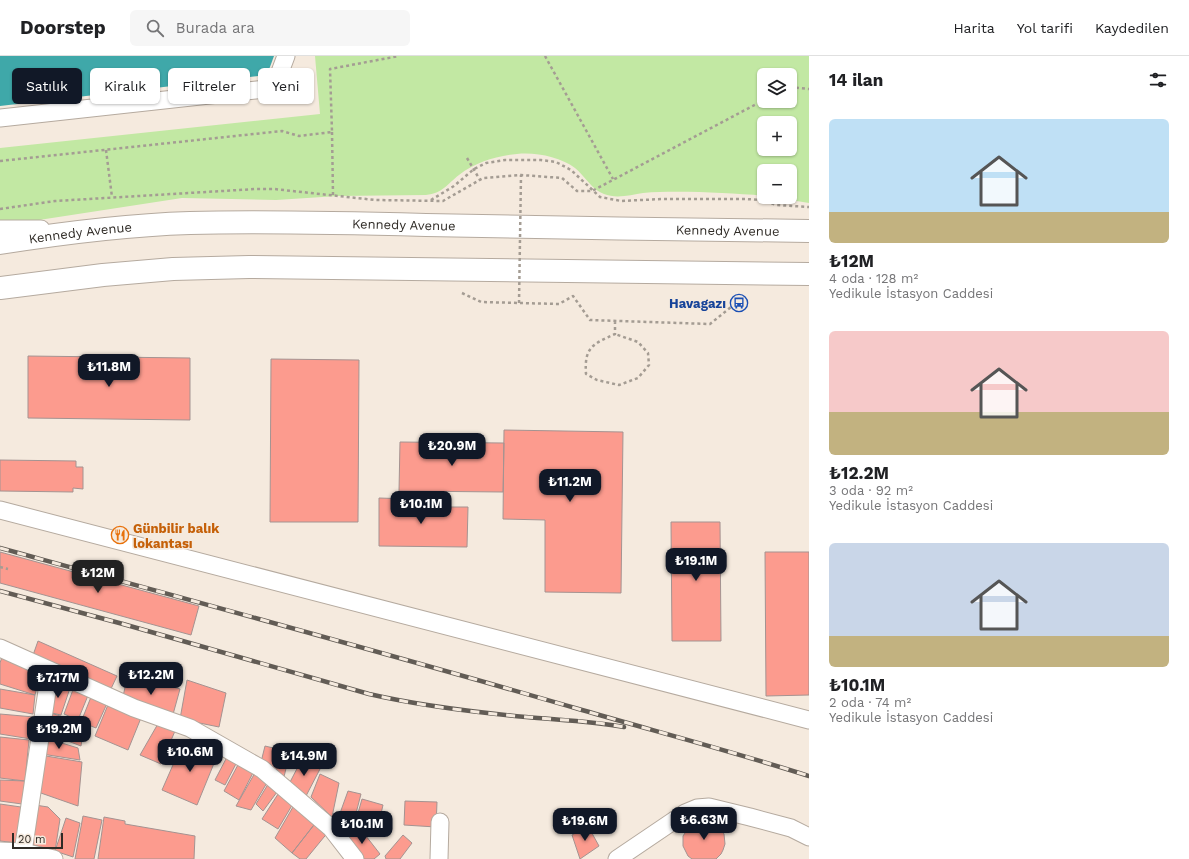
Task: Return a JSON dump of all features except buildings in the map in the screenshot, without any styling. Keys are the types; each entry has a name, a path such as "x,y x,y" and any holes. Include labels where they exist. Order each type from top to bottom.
{"highway":[{"name":"Kennedy Avenue","path":"0,243 100,231 188,224 307,222 809,231"},
{"path":"0,288 102,275 173,269 249,267 809,274"}],"street":[{"path":"0,118 274,88 286,56"},
{"path":"0,228 100,231"},
{"path":"0,510 809,720"},
{"path":"0,648 134,708 190,728 262,769 331,828 354,859"},
{"path":"23,852 50,671"},
{"path":"617,859 685,813 697,808 709,807 750,817 790,828 809,837"},
{"path":"439,859 440,822"},
{"path":"0,851 23,852 54,859"}],"path":[{"path":"333,195 330,69 399,56"},
{"path":"545,56 613,179"},
{"path":"797,88 809,89"},
{"path":"0,209 55,201 256,188 375,200 443,201 483,178 521,175 562,178 577,191 592,191 757,104"},
{"path":"0,161 282,131 299,136 332,132"},
{"path":"106,150 112,198"},
{"path":"467,158 480,180"},
{"path":"430,201 448,190 474,169 486,163 505,160 541,160 556,162 571,170 600,197 621,201 662,199 746,199 760,200 777,205 809,207"},
{"path":"519,303 521,175"},
{"path":"462,293 481,302 559,304 573,296 590,320 614,321 710,324 736,302"},
{"path":"614,321 615,334"},
{"path":"615,334 638,342 648,353 649,365 638,378 619,385 597,380 586,374 585,359 592,346 615,334"},
{"path":"0,567 8,569"}],"green space":[{"path":"315,56 809,56 809,203 797,201 797,164 757,164 757,195 673,192 613,196 600,192 579,171 569,164 548,156 517,154 501,156 479,163 459,175 444,188 432,194 426,195 338,196 276,200 182,198 0,226 0,148 320,114"}],"water":[{"path":"0,56 274,56 270,68 258,68 258,76 250,77 250,68 168,68 168,86 160,87 160,68 90,68 90,96 82,96 82,68 12,68 12,104 17,104 0,106"}],"railway":[{"path":"0,548 437,669 724,750 809,776"},
{"path":"0,591 123,624 369,694 408,702 467,711 588,722 624,727"}],"place":[{"name":"Havagazı","path":"739,303"},
{"name":"Günbilir balık lokantası","path":"120,535"}]}
